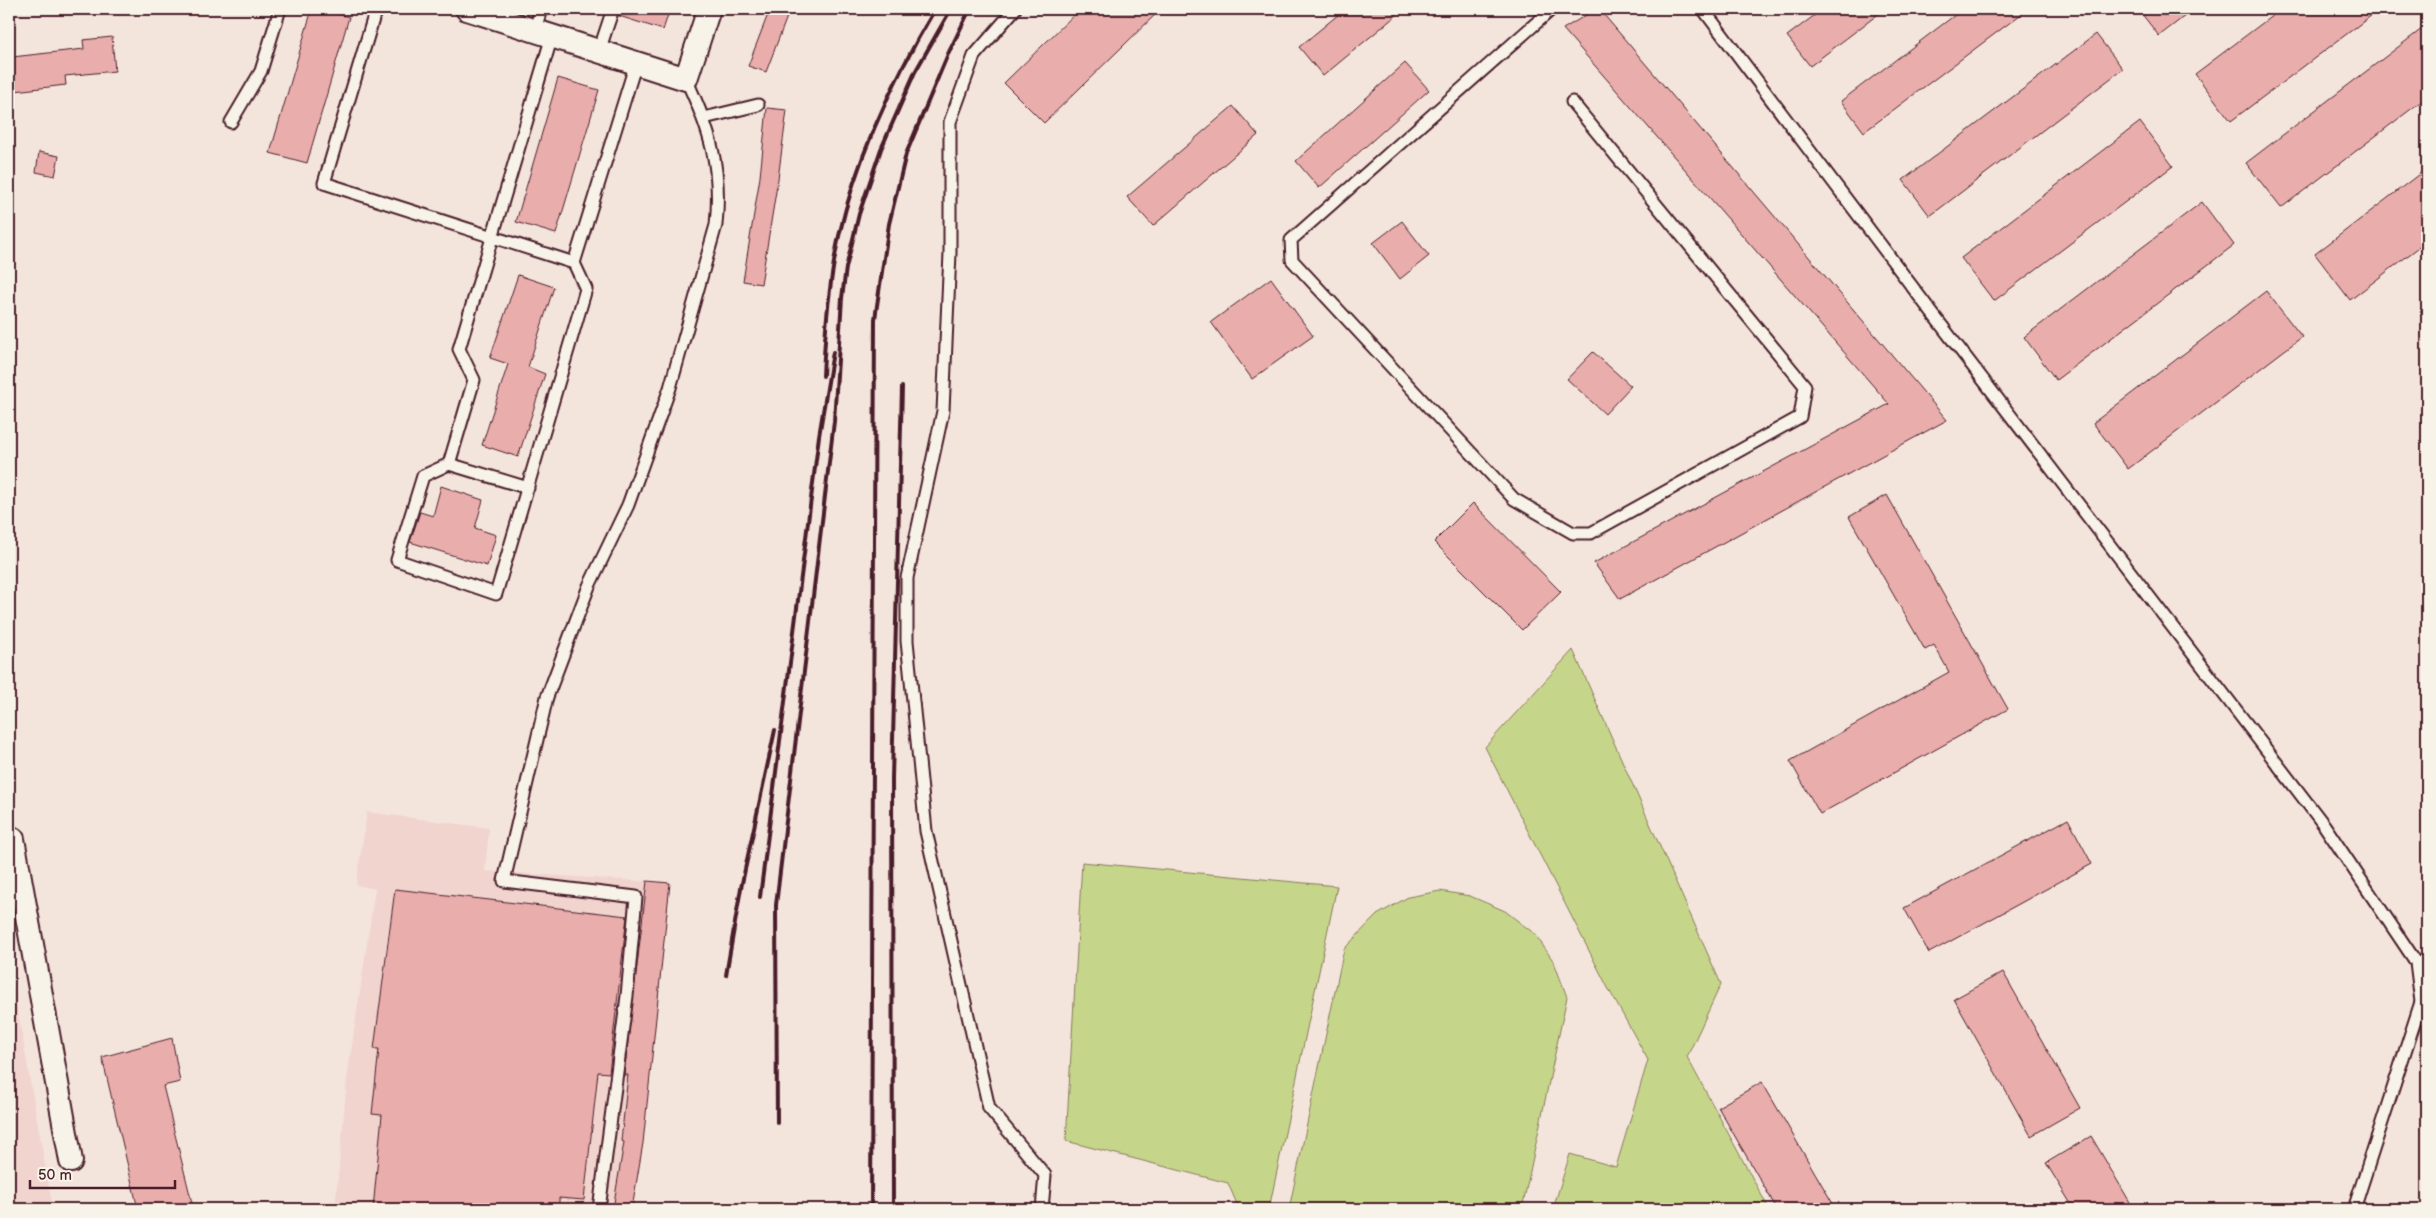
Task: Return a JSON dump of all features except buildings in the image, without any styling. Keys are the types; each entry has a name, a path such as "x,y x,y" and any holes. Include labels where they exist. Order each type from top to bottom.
{"street":[{"path":"467,9 543,25 599,51 686,79 709,9"},
{"path":"9,836 14,839 71,1161"}],"lane":[{"path":"232,122 260,71 280,9"},
{"path":"376,9 324,183 574,263"},
{"path":"599,51 613,9"},
{"path":"1014,9 974,56 950,122 950,253 943,411 908,578 907,641 926,831 989,1108 1045,1174 1042,1209"},
{"path":"1552,9 1291,240 1292,260 1514,499 1572,533 1591,533 1800,417 1805,386 1572,102"},
{"path":"1703,9 1932,313 2324,825 2416,962 2420,1002 2354,1209"},
{"path":"449,464 474,380 459,349 492,237 543,25"},
{"path":"528,488 449,464 423,476 398,560 496,594 528,488 586,289 574,263 636,63"},
{"path":"599,1209 627,996 636,898 504,881 546,698 589,586 628,505 670,388 716,225 718,198 715,164 704,118 686,79"},
{"path":"704,118 758,105"}],"shaded area":[{"path":"367,812 489,828 485,871 670,883 643,1143 632,1209 335,1209 347,1079 375,889 356,885"},
{"path":"9,962 53,1209 9,1209"}],"green space":[{"path":"1573,650 1721,984 1687,1057 1769,1209 1553,1209 1570,1154 1616,1167 1648,1060 1608,988 1485,747"},
{"path":"1082,862 1337,886 1269,1209 1239,1209 1228,1183 1066,1141"},
{"path":"1440,891 1470,896 1505,911 1535,934 1554,962 1567,997 1522,1209 1289,1209 1344,949 1377,915 1408,897"}],"railway":[{"path":"823,376 830,288 839,236 847,206 866,148 878,119 905,63 935,9"},
{"path":"777,1123 776,905 834,421 842,298 846,268 859,214 881,149 915,72 951,9"},
{"path":"871,1209 875,319 889,224 906,154 948,54 970,9"},
{"path":"760,897 819,436 833,352"},
{"path":"893,1209 892,778 902,387"},
{"path":"726,975 741,888 775,730"}]}
